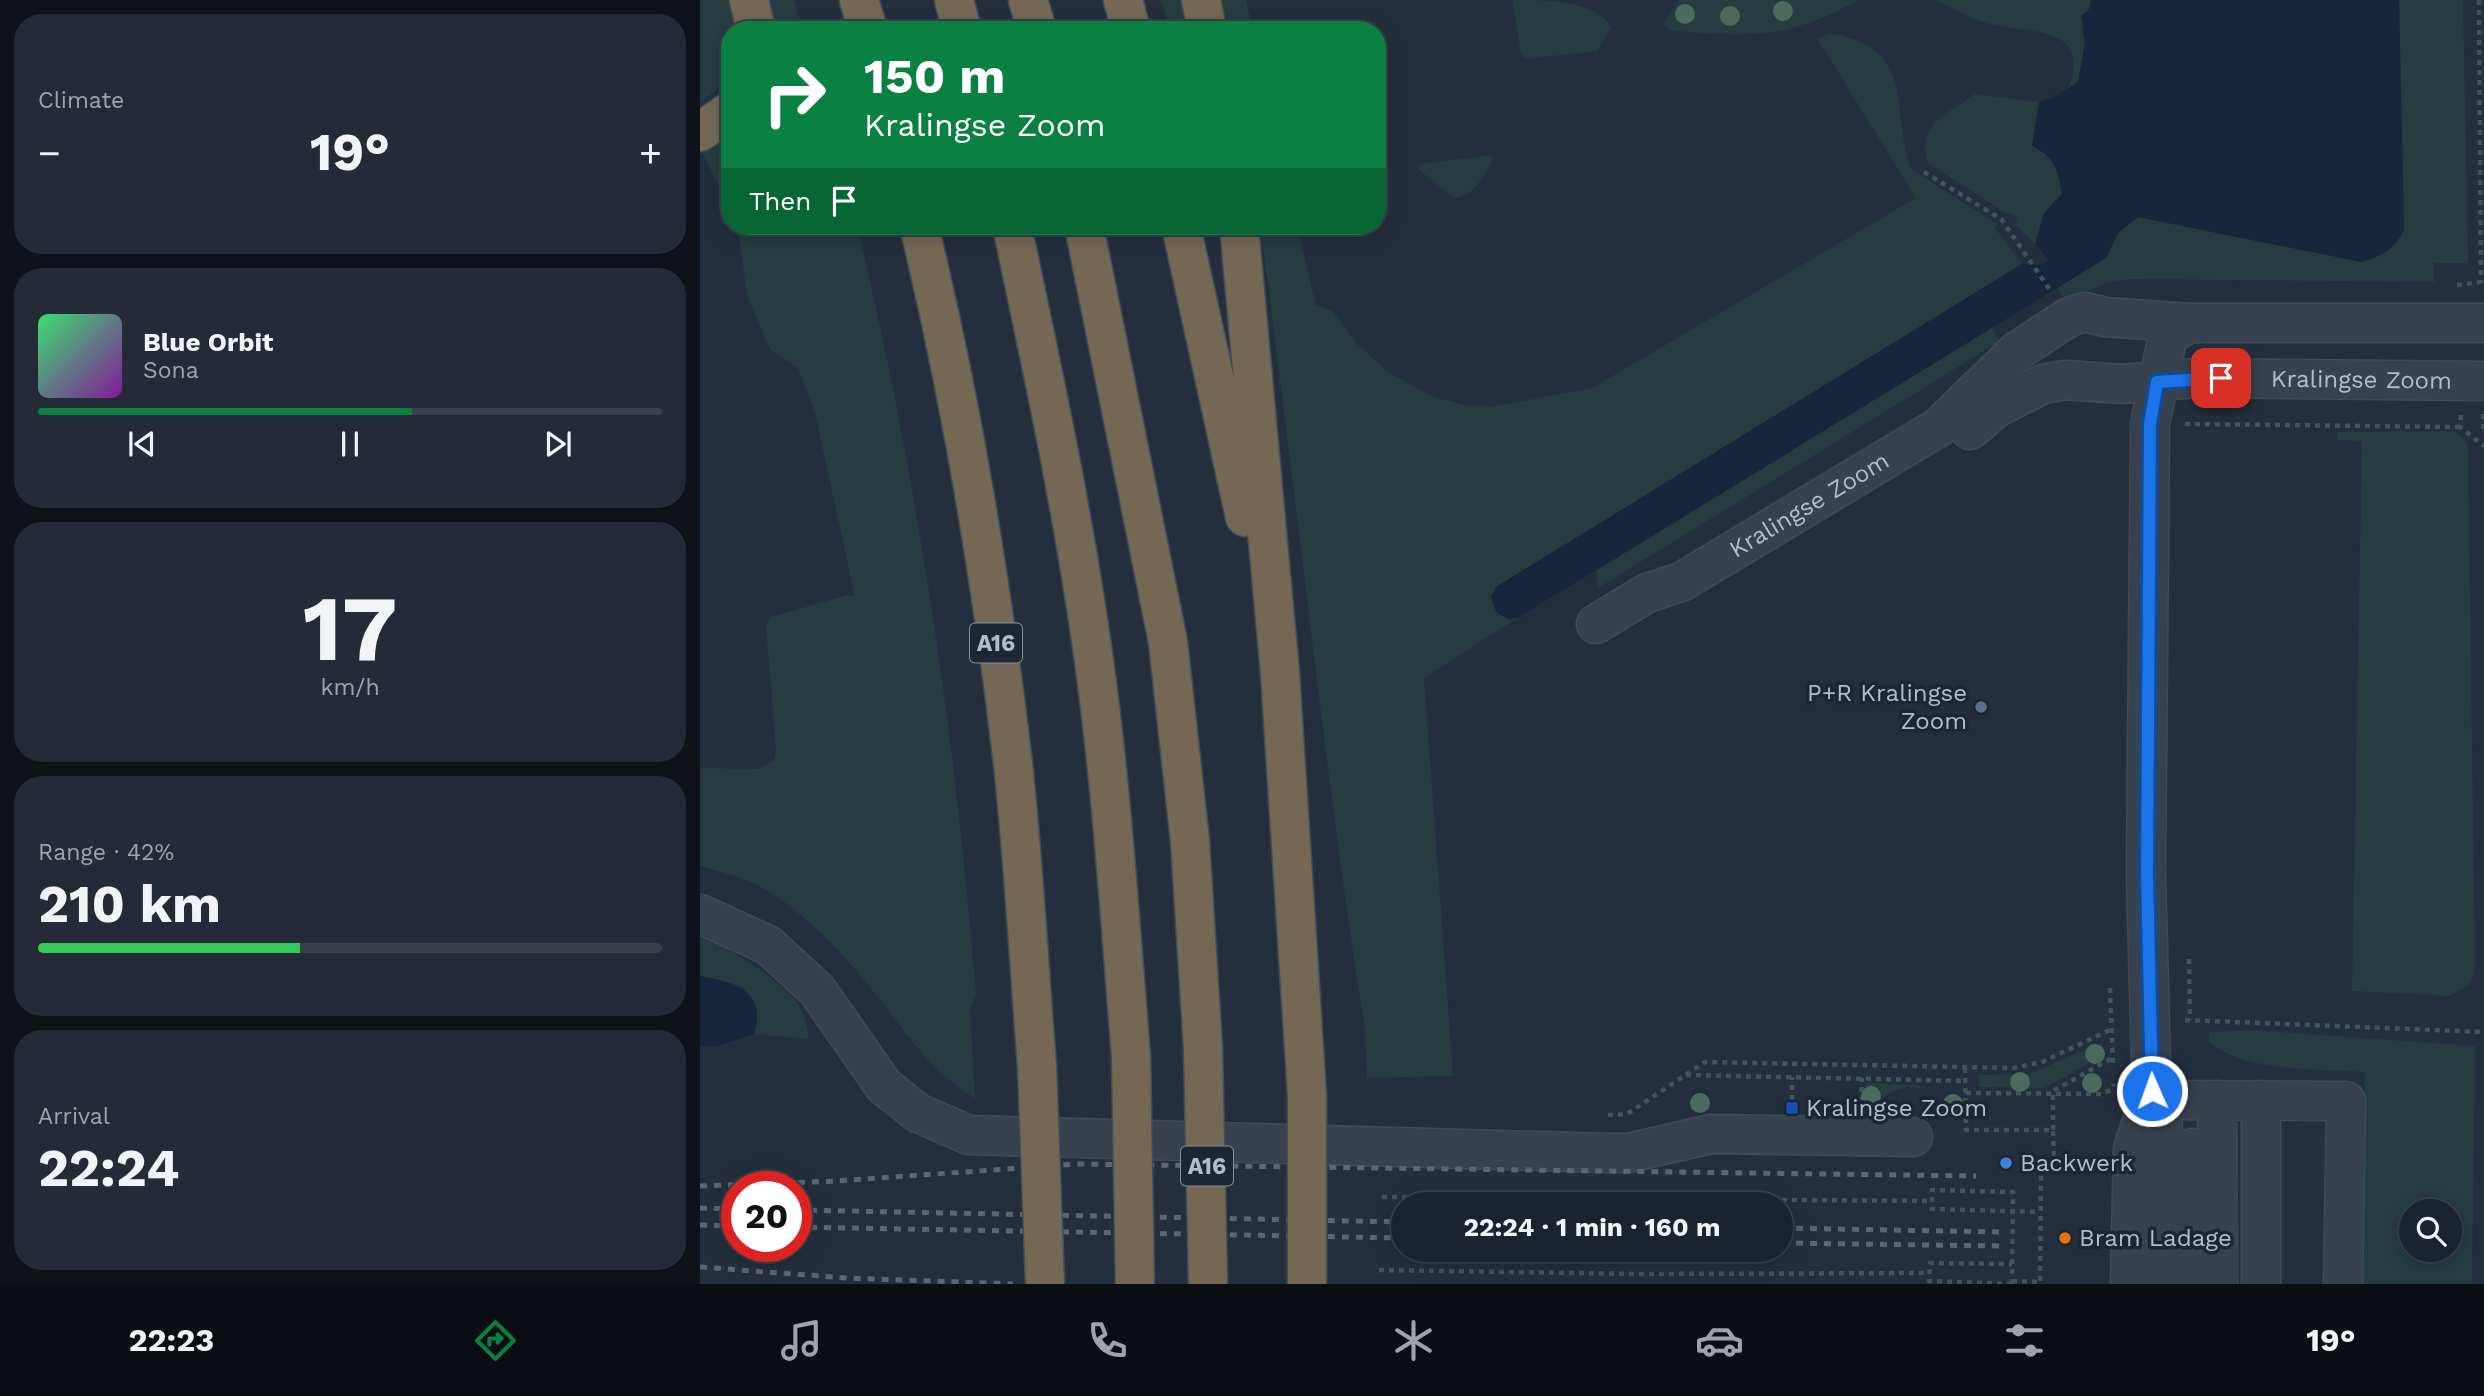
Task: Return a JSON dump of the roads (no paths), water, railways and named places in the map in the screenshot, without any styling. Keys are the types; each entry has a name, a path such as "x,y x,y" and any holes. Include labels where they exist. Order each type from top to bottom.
{"highway":[{"path":"749,0 754,21"},
{"path":"859,0 865,21"},
{"path":"954,0 960,21"},
{"path":"1028,0 1034,21"},
{"path":"1123,0 1129,21"},
{"path":"1201,0 1206,21"},
{"path":"700,132 708,130 721,119"},
{"name":"A16","path":"921,235 972,491 1013,766 1037,1066 1045,1284"},
{"path":"1014,235 1050,403 1093,655 1115,854 1131,1056 1135,1284"},
{"name":"A16","path":"1086,235 1168,642 1190,842 1203,1048 1208,1284"},
{"path":"1183,235 1280,673"},
{"path":"1240,235 1280,673 1305,1037 1307,1284"}],"street":[{"name":"Kralingse Zoom","path":"1954,429 1993,376 2017,369 2105,317 2190,323 2483,323"},
{"path":"2189,1284 2175,1092 2147,873 2150,424 2168,335 2190,323"},
{"name":"Kralingse Zoom","path":"1597,636 1647,593 1681,582 1954,429 2043,384 2065,380 2087,383 2157,382 2197,378 2483,381"},
{"path":"700,914 768,945 817,990 884,1086 918,1113 969,1135 1609,1153 1628,1153 1711,1135 1913,1137"},
{"path":"2175,1092 2261,1100 2346,1101 2343,1284"},
{"path":"2130,1284 2133,1148 2175,1092"},
{"path":"2160,1284 2175,1092"},
{"path":"2175,1092 2218,1284"},
{"path":"2261,1100 2262,1284"}],"water":[{"path":"2091,0 2399,0 2404,230 2392,247 2362,262 2138,217 2118,233 2106,258 1519,617 1508,619 1496,612 1491,597 1496,587 2022,264 2042,265 2049,260 2035,244 2044,213 2062,194 2051,160 2032,146 2039,102 2054,97 2078,82 2085,43 2081,16 2090,9"},
{"path":"700,976 736,986 752,998 757,1019 754,1034 718,1046 700,1046"}],"railway":[{"path":"700,1186 837,1181 1077,1164 1976,1176"},
{"path":"700,1208 721,1209"},
{"path":"812,1210 1391,1222"},
{"path":"700,1225 721,1226"},
{"path":"812,1227 1391,1238"},
{"path":"1793,1228 1999,1232"},
{"path":"1793,1243 2002,1246"},
{"path":"700,1267 847,1278 1013,1284"}],"place":[{"name":"P+R Kralingse Zoom","path":"1981,707"},
{"name":"Kralingse Zoom","path":"1792,1108"},
{"name":"Backwerk","path":"2006,1163"},
{"name":"Bram Ladage","path":"2065,1238"}]}
